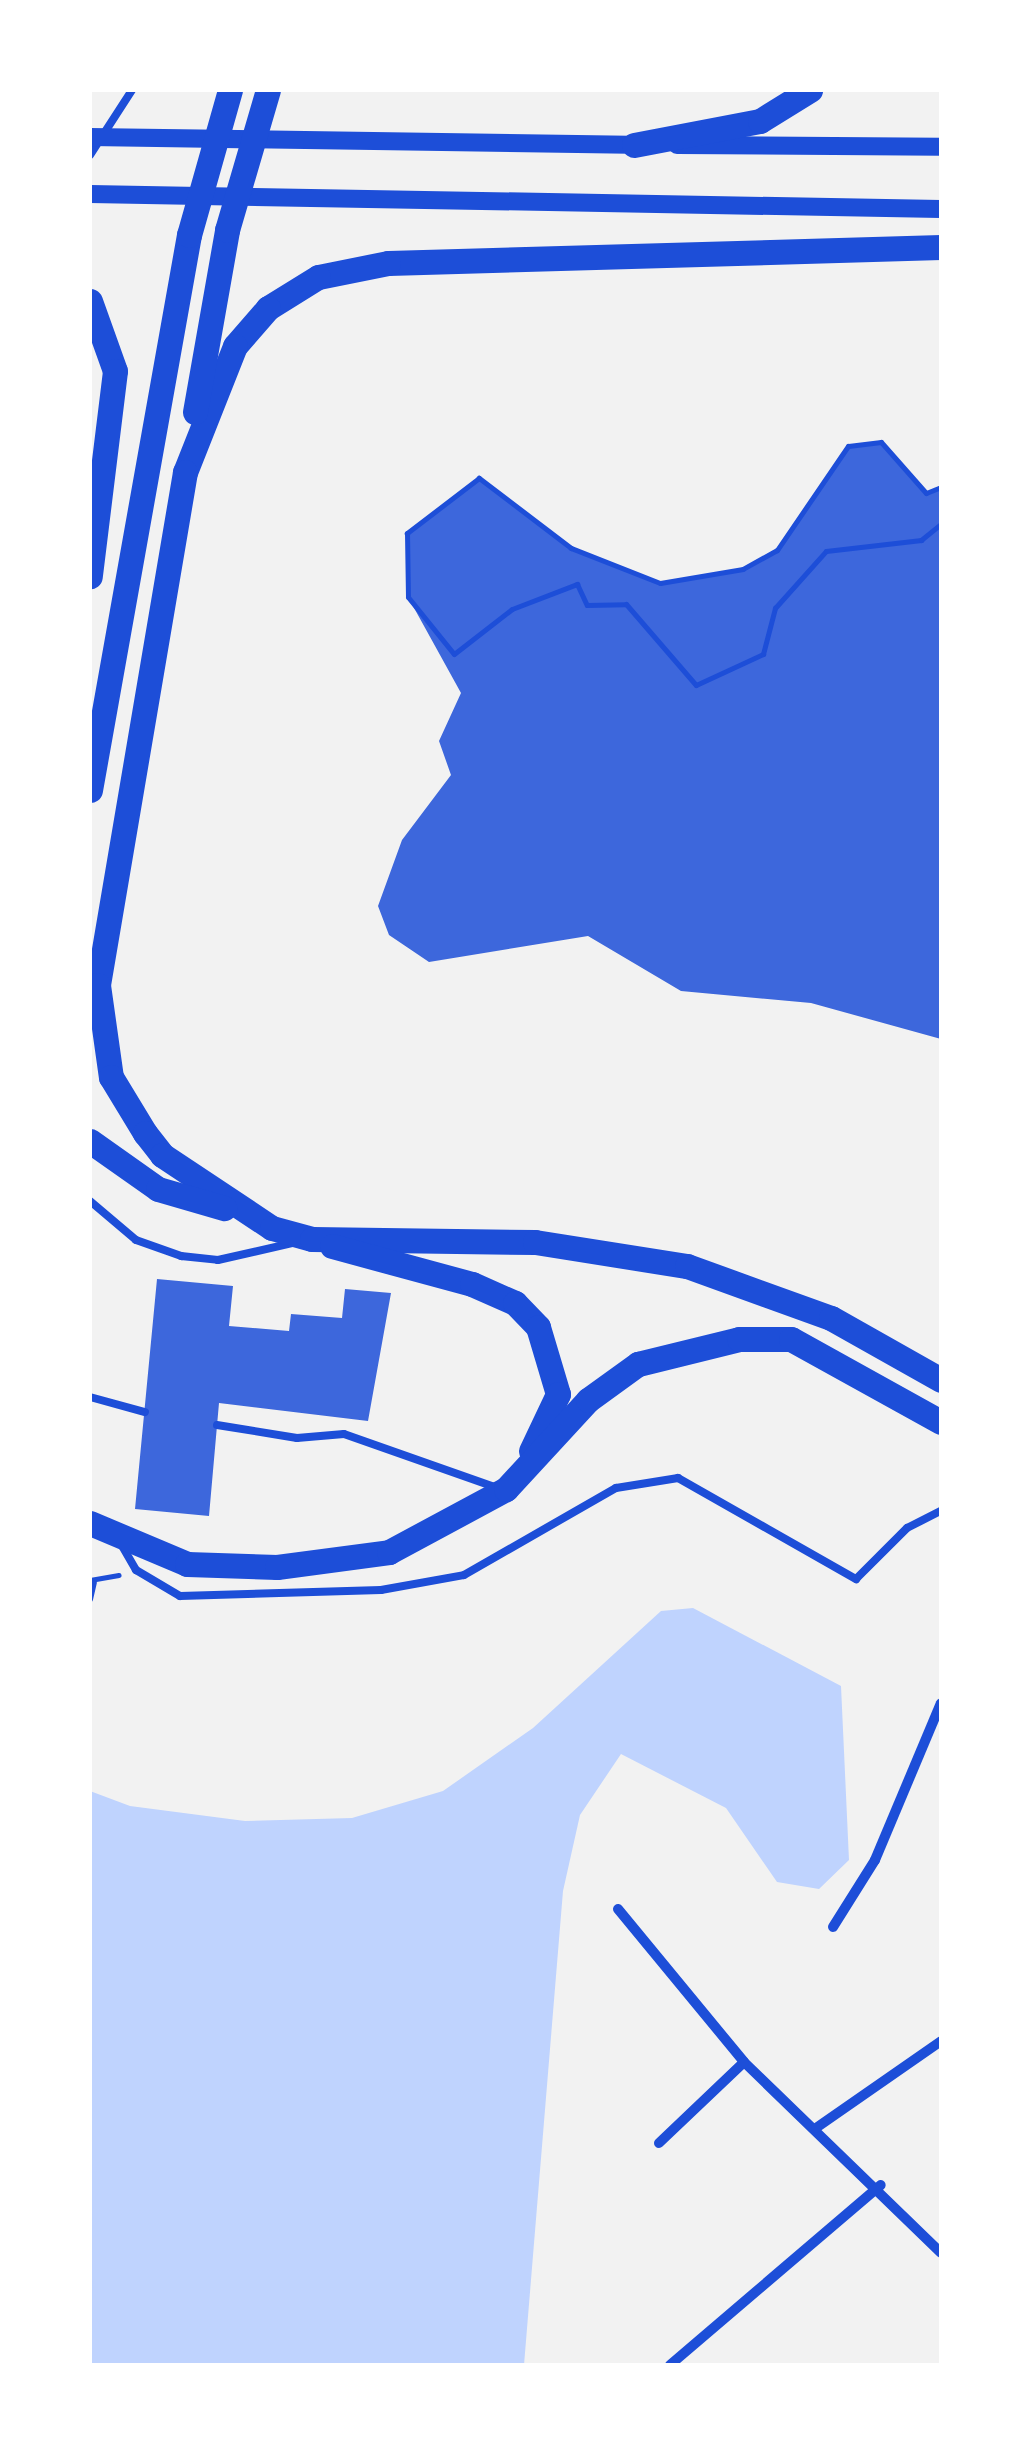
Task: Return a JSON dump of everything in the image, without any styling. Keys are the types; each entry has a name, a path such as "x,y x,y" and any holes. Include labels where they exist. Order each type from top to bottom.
{"main road":[{"path":"90,790 189,236 230,90"},
{"path":"244,1214 145,1133 111,1077 99,1008 124,801 226,230 268,90"},
{"path":"634,145 760,121 810,90"},
{"path":"185,472 250,324 290,292 342,269 941,247"},
{"path":"90,576 115,406 96,309"},
{"path":"90,1140 158,1189 312,1239 472,1284 515,1303 538,1326 558,1394 505,1490"},
{"path":"312,1239 535,1242 687,1266 831,1318 941,1380"},
{"path":"102,1527 187,1564 277,1567 390,1552 505,1490 588,1400 638,1364 691,1346 791,1339 941,1422"}],"street":[{"path":"90,137 941,147"},
{"path":"90,194 941,209"},
{"path":"833,1927 875,1860 941,1703"},
{"path":"618,1910 744,2062 881,2185 941,2253"},
{"path":"816,2128 941,2041"},
{"path":"659,2143 744,2062"},
{"path":"670,2365 881,2185"}],"lane":[{"path":"90,155 132,90"},
{"path":"90,1201 136,1240 180,1256 218,1260 312,1239"},
{"path":"90,1397 144,1412"},
{"path":"218,1425 297,1438 344,1434 505,1490"},
{"path":"102,1527 136,1570 180,1596 230,1601 417,1586 506,1555 616,1488 678,1478 856,1580 907,1528 941,1512"}],"path":[{"path":"941,488 926,494 881,442 848,446 777,550 743,568 660,583 571,548 479,478 407,533 408,597 454,654 512,609 577,584 588,606 626,604 696,685 763,654 776,608 826,551 922,540 941,524"},
{"path":"90,1599 92,1581 136,1570"}],"water":[{"path":"693,1608 841,1686 849,1860 819,1889 777,1882 726,1808 621,1754 580,1815 563,1891 524,2365 90,2365 90,1791 130,1806 245,1821 352,1818 443,1791 533,1728 661,1611"}],"building":[{"path":"881,442 926,493 941,487 941,1039 811,1003 681,991 588,936 429,962 389,935 378,906 402,840 451,775 439,741 461,693 408,597 407,533 479,478 571,548 660,583 743,569 777,550 848,446"},
{"path":"157,1279 233,1286 229,1326 289,1331 291,1314 342,1318 345,1289 391,1293 368,1421 219,1403 209,1516 135,1509"}]}
